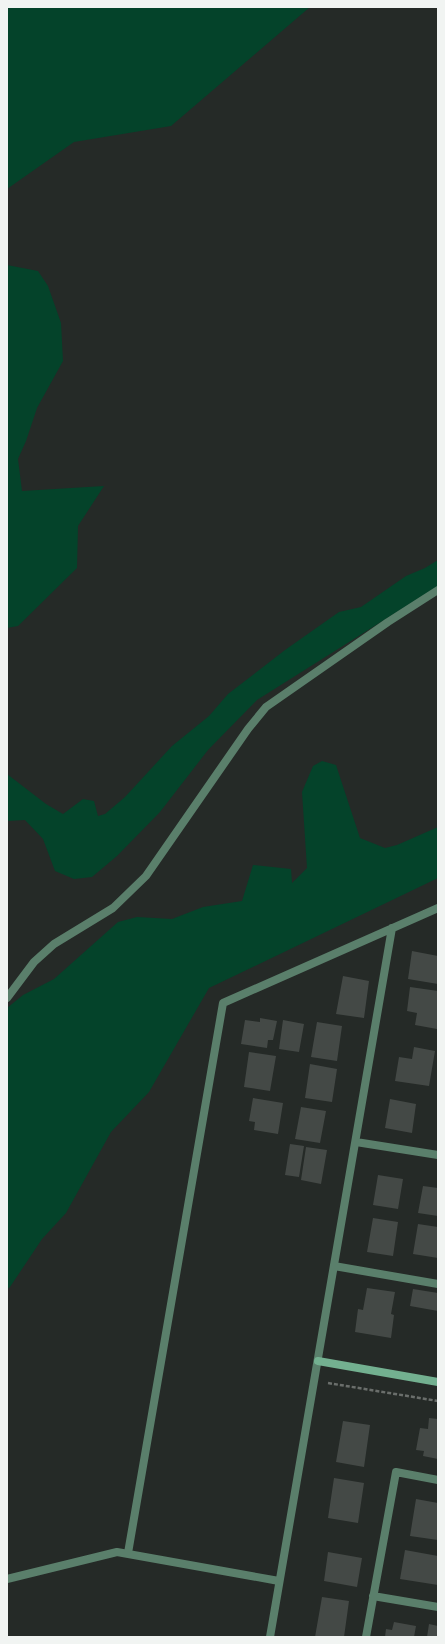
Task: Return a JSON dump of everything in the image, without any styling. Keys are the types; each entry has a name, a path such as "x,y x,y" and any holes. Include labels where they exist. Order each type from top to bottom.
{"street":[{"path":"7,998 34,962 54,944 113,908 146,876 248,729 266,707 388,622 438,590"},
{"path":"128,1553 223,1003 438,908"},
{"path":"270,1637 392,928"},
{"path":"356,1142 438,1156"},
{"path":"334,1266 438,1284"},
{"path":"318,1362 438,1382"},
{"path":"366,1637 396,1472 438,1480"},
{"path":"7,1579 117,1552 279,1581"},
{"path":"374,1596 438,1607"}],"path":[{"path":"328,1383 438,1401"}],"green space":[{"path":"7,7 310,7 171,126 74,142 7,189"},
{"path":"7,265 38,271 48,286 61,323 63,361 37,408 26,441 18,459 22,491 104,486 78,526 77,568 18,626 7,628"},
{"path":"438,560 438,586 257,700 208,750 160,812 117,856 92,877 74,879 55,871 43,839 25,820 7,821 7,774 46,804 63,814 83,799 94,801 98,816 105,814 125,797 172,746 209,716 228,694 285,650 339,612 361,607 406,576 425,568"},
{"path":"322,761 336,765 360,838 385,848 397,845 438,827 438,878 209,988 149,1092 111,1132 66,1213 42,1239 10,1287 7,1289 7,1008 23,995 54,979 118,922 137,917 172,919 203,907 242,901 253,865 291,869 292,883 307,868 302,792 313,766"}],"building":[{"path":"412,951 438,956 438,984 408,979"},
{"path":"343,976 369,981 364,1018 336,1014"},
{"path":"410,987 438,991 437,1029 415,1025 417,1013 407,1011"},
{"path":"260,1018 277,1021 273,1040 268,1040 267,1048 241,1044 245,1020 260,1022"},
{"path":"283,1020 304,1024 299,1052 279,1049"},
{"path":"317,1022 342,1026 337,1061 311,1057"},
{"path":"414,1047 435,1051 429,1086 395,1081 399,1057 412,1059"},
{"path":"249,1052 276,1056 270,1091 244,1087"},
{"path":"310,1064 337,1069 332,1102 305,1098"},
{"path":"253,1098 283,1103 278,1134 254,1130 255,1122 249,1121"},
{"path":"390,1099 416,1104 412,1133 385,1128"},
{"path":"301,1107 326,1111 320,1143 295,1139"},
{"path":"290,1144 304,1146 299,1177 285,1175"},
{"path":"306,1147 327,1150 321,1184 301,1180"},
{"path":"378,1175 403,1179 398,1209 373,1205"},
{"path":"423,1186 438,1188 438,1216 418,1213"},
{"path":"373,1218 398,1222 393,1256 367,1252"},
{"path":"418,1224 438,1227 438,1258 413,1254"},
{"path":"367,1288 395,1292 391,1314 394,1315 391,1338 355,1332 358,1309 363,1310"},
{"path":"413,1289 438,1293 438,1311 410,1306"},
{"path":"429,1418 438,1419 438,1459 423,1456 424,1451 416,1450 420,1428 428,1429"},
{"path":"343,1421 370,1425 364,1467 336,1462"},
{"path":"334,1478 364,1483 358,1523 328,1518"},
{"path":"416,1499 438,1503 438,1540 410,1536"},
{"path":"405,1550 438,1556 438,1585 400,1579"},
{"path":"328,1552 362,1558 357,1587 324,1581"},
{"path":"322,1597 349,1601 344,1637 315,1637"},
{"path":"394,1622 416,1626 414,1637 385,1637 386,1629 392,1630"},
{"path":"429,1624 438,1626 438,1637 427,1637"}]}
